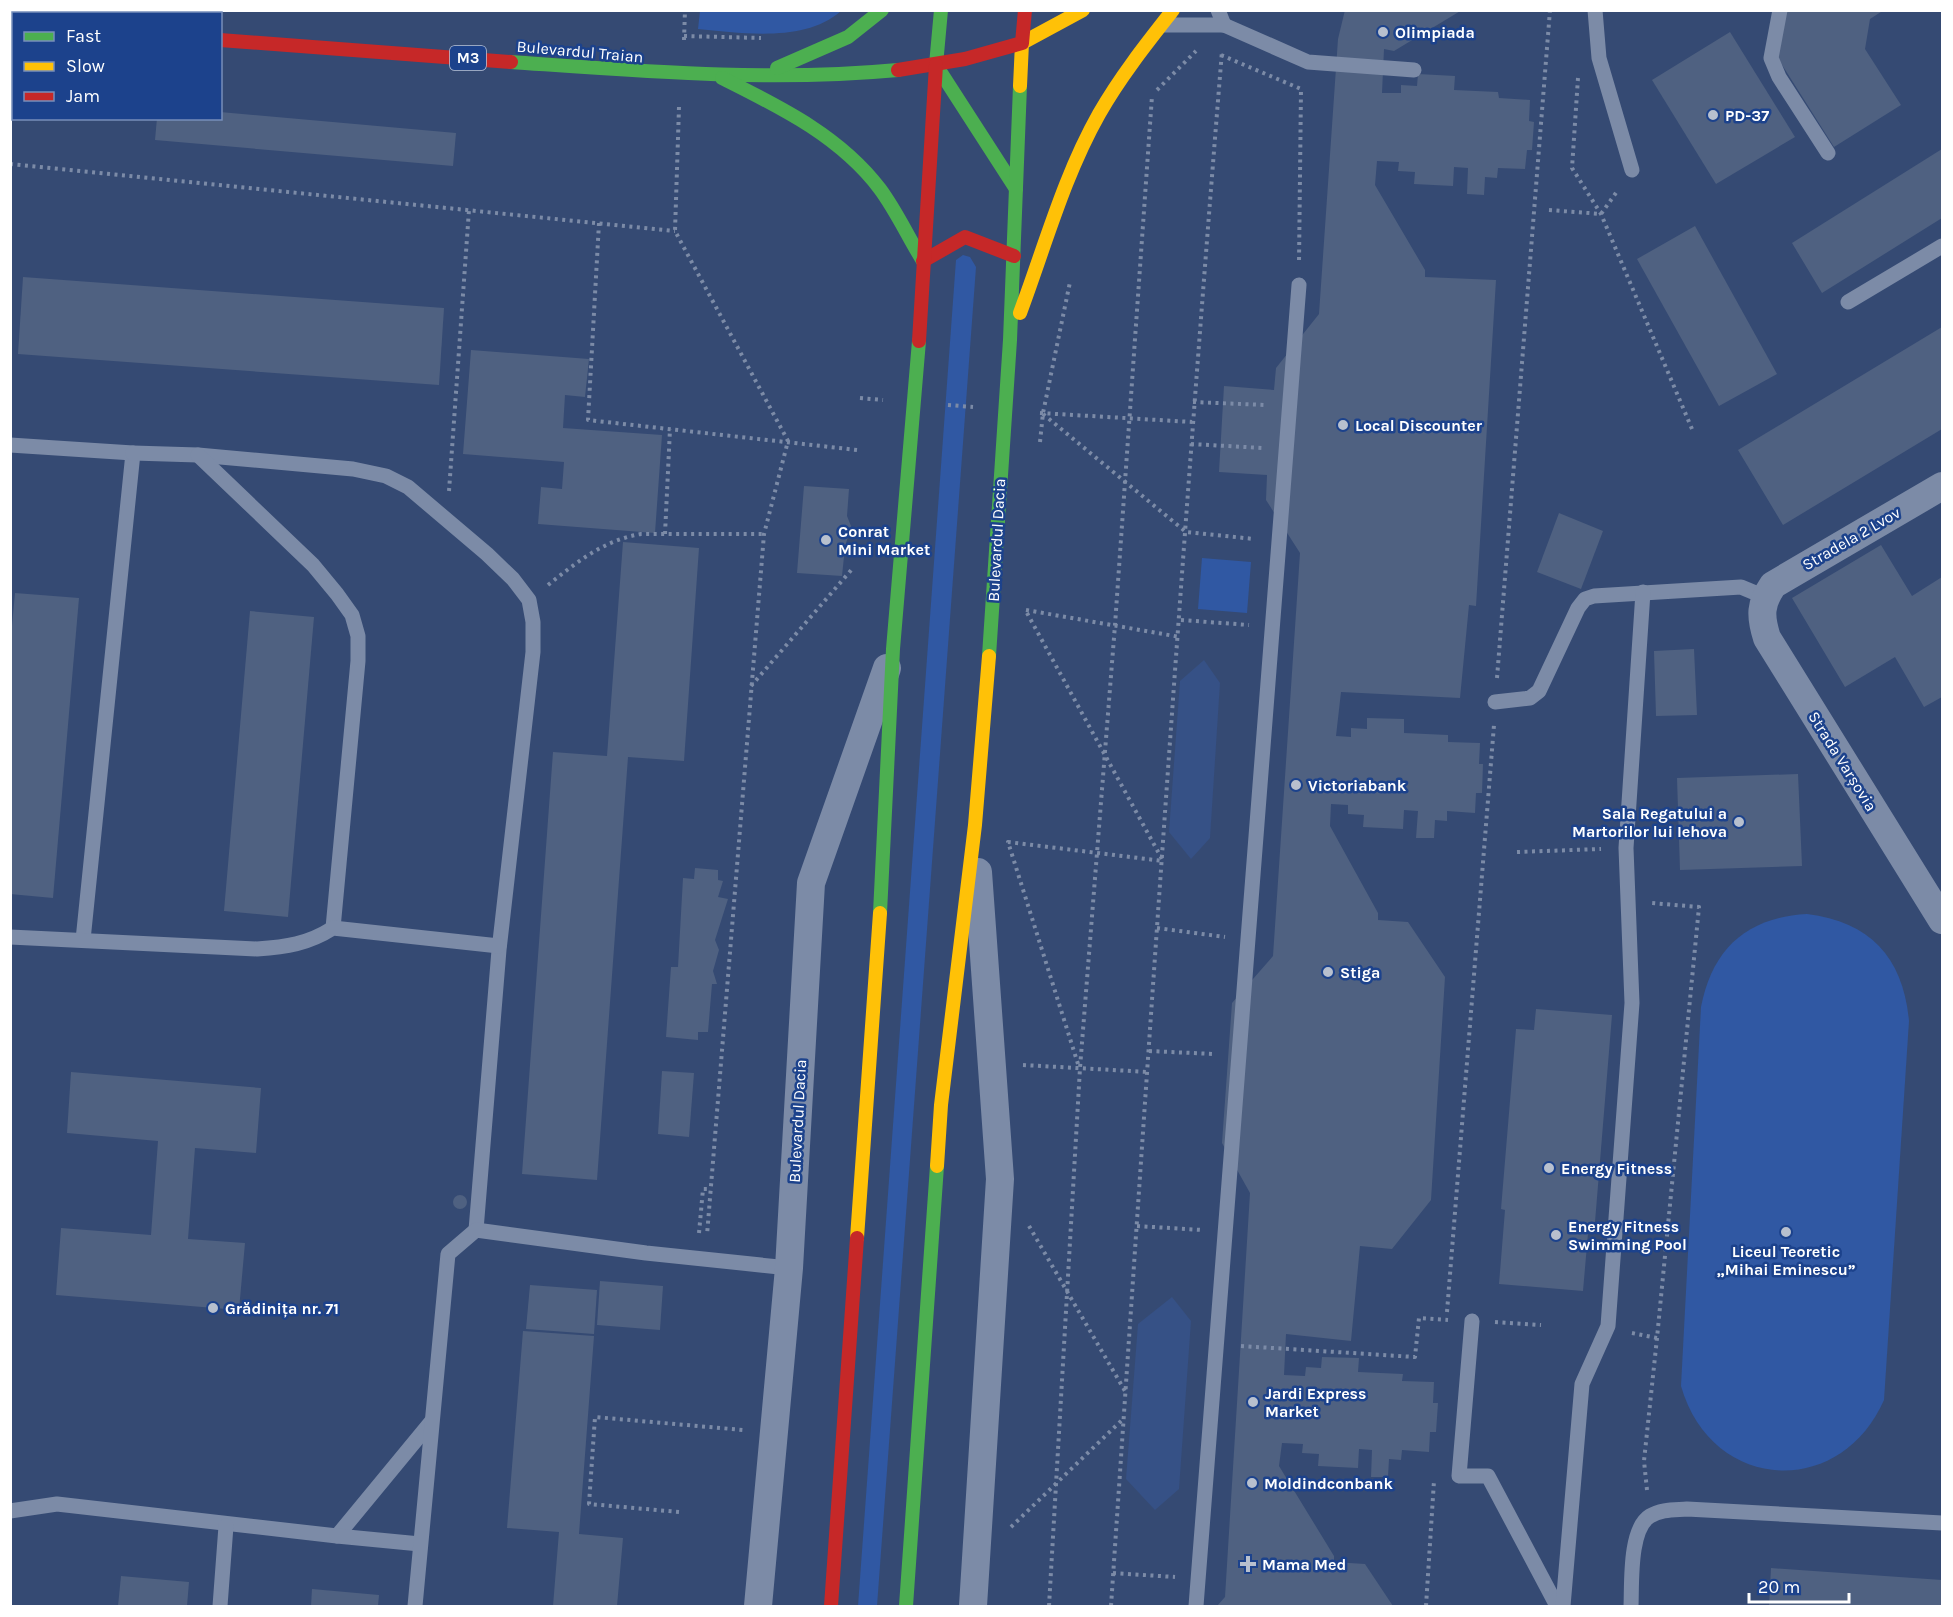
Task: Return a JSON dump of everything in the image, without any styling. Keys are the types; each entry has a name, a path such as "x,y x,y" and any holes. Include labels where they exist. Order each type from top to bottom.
{"main road":[{"path":"760,75 838,43 882,10"},
{"name":"Bulevardul Dacia","path":"831,1606 880,923 893,649 915,403 922,261 940,10"},
{"name":"Bulevardul Dacia","path":"906,1606 941,1105 975,825 1010,340 1025,10"},
{"path":"1022,43 1083,10"},
{"path":"1010,340 1070,177 1098,116 1122,76 1173,10"},
{"name":"Bulevardul Traian","path":"222,40 683,75 894,72 936,65"},
{"name":"M3","path":"936,65 983,56 1022,43"},
{"path":"936,65 1017,189"},
{"path":"715,75 787,110 833,140 877,184 922,261 965,237 1014,256"}],"street":[{"name":"Stradela 2 Lvov","path":"1765,597 1773,585 1789,574 1942,486"},
{"name":"Strada Varșovia","path":"1765,597 1760,615 1767,638 1942,920"},
{"name":"Bulevardul Dacia","path":"758,1606 789,1268 811,883 893,649"},
{"name":"Bulevardul Dacia","path":"973,1606 1000,1179 975,825"}],"lane":[{"path":"1595,10 1599,58 1632,170"},
{"path":"1780,10 1771,58 1779,77 1828,153"},
{"path":"1161,25 1221,18 1308,62 1414,70"},
{"path":"1848,302 1942,246"},
{"path":"1196,1606 1299,285"},
{"path":"10,445 198,455 368,471 408,487 447,518 513,579 529,600 533,622 533,652 500,946 476,1230 448,1254 415,1606"},
{"path":"83,940 133,453"},
{"path":"198,455 313,566 352,615 358,636 358,661 333,928"},
{"path":"1496,702 1530,698 1539,691 1578,608 1585,599 1594,596 1643,592 1741,587 1765,597"},
{"path":"1563,1606 1582,1384 1608,1326 1632,1004 1626,848 1643,592"},
{"path":"10,937 257,949 289,946 314,940 333,928 500,946"},
{"path":"476,1230 789,1268"},
{"path":"1472,1321 1459,1476 1488,1476 1557,1606"},
{"path":"336,1536 432,1422"},
{"path":"10,1511 57,1504 226,1526 420,1544"},
{"path":"1630,1606 1636,1537 1642,1522 1666,1510 1687,1509 1942,1523"},
{"path":"220,1606 226,1526"}],"path":[{"path":"685,10 683,75 678,114 675,231 788,441 764,534 708,1232"},
{"path":"1446,1322 1550,10"},
{"path":"1111,1606 1122,1420 1126,1391 1157,928 1181,620 1193,402 1221,55 1221,18"},
{"path":"1145,106 1151,96 1221,18"},
{"path":"1221,55 1301,89 1299,285"},
{"path":"1578,71 1572,168 1601,214 1692,429"},
{"path":"1049,1606 1080,1068 1115,625 1151,96"},
{"path":"10,164 675,231"},
{"path":"447,518 469,210"},
{"path":"1548,210 1601,214"},
{"path":"599,223 588,420 857,450"},
{"path":"1040,448 1043,413 1071,276"},
{"path":"1193,402 1288,406"},
{"path":"1043,413 1192,422"},
{"path":"1043,413 1186,532 1278,542"},
{"path":"666,534 670,429"},
{"path":"1191,444 1285,449"},
{"path":"529,600 588,554 622,537 666,534 764,534"},
{"path":"751,686 853,568"},
{"path":"1025,622 1027,598"},
{"path":"1026,610 1179,637"},
{"path":"1026,610 1163,861"},
{"path":"1181,620 1271,627"},
{"path":"1006,865 1009,830"},
{"path":"1008,842 1097,851 1163,861"},
{"path":"1008,842 1080,1068"},
{"path":"1517,852 1626,848"},
{"path":"1643,1470 1658,1338 1699,907 1679,905"},
{"path":"1157,928 1247,940"},
{"path":"1149,1050 1217,1055"},
{"path":"1014,1065 1148,1072"},
{"path":"697,1258 703,1189 711,1189"},
{"path":"1028,1224 1126,1391"},
{"path":"1137,1226 1225,1232"},
{"path":"1216,1344 1415,1357 1419,1318 1541,1325"},
{"path":"1647,1338 1658,1338"},
{"path":"679,1512 589,1504 595,1417 745,1430"},
{"path":"1005,1532 1122,1420"},
{"path":"1426,1606 1434,1476"},
{"path":"1113,1573 1199,1578"}],"shaded area":[{"path":"700,10 841,11 810,28 792,32 753,34 698,29"},
{"path":"963,255 970,257 976,267 877,1606 858,1606 956,260"},
{"path":"1202,558 1251,562 1247,613 1198,609"},
{"path":"1204,660 1220,683 1210,838 1191,859 1169,832 1180,681"},
{"path":"1807,914 1830,918 1849,925 1880,947 1900,979 1909,1021 1884,1400 1864,1432 1838,1455 1808,1467 1777,1470 1747,1463 1719,1447 1697,1421 1681,1386 1701,1007 1706,986 1714,968 1736,940 1750,929 1767,922 1786,916"},
{"path":"1172,1297 1191,1321 1179,1489 1155,1510 1126,1479 1138,1324"}],"building":[{"path":"1345,10 1462,10 1394,51 1384,49 1382,93 1401,93 1401,85 1417,86 1418,74 1455,76 1454,90 1498,92 1499,98 1530,100 1529,121 1534,122 1532,150 1527,150 1525,169 1498,168 1497,178 1485,177 1484,195 1467,194 1468,168 1454,167 1453,186 1414,184 1415,172 1398,171 1399,162 1377,161 1375,185 1425,270 1425,277 1496,280 1476,606 1469,605 1460,698 1341,692 1336,736 1351,737 1351,728 1367,729 1367,718 1404,719 1404,733 1448,735 1448,742 1480,743 1479,764 1483,764 1482,793 1476,793 1475,813 1447,811 1447,821 1435,820 1434,838 1416,838 1418,811 1404,810 1403,829 1363,827 1364,815 1348,814 1348,805 1331,804 1330,826 1378,913 1378,920 1408,922 1445,977 1431,1200 1392,1249 1360,1246 1351,1341 1286,1334 1284,1375 1305,1376 1306,1367 1321,1368 1322,1357 1359,1358 1358,1372 1403,1374 1402,1381 1434,1382 1433,1403 1438,1403 1436,1432 1430,1432 1429,1452 1402,1450 1401,1460 1389,1459 1388,1477 1371,1477 1372,1450 1359,1449 1358,1468 1318,1466 1319,1454 1302,1453 1303,1444 1282,1443 1279,1466 1334,1556 1334,1562 1365,1564 1393,1606 1217,1606 1225,1597 1250,1193 1222,1143 1232,1003 1273,956 1300,553 1266,500 1267,475 1219,472 1224,386 1274,390 1276,368 1319,314 1338,39"},
{"path":"1787,10 1884,10 1870,19 1865,49 1901,105 1834,147 1777,57"},
{"name":"PD-37","path":"1730,32 1795,137 1716,184 1652,80"},
{"path":"222,112 456,133 453,166 155,140 157,120 222,120"},
{"path":"1942,149 1942,218 1822,293 1792,243"},
{"path":"1695,226 1777,374 1719,406 1637,259"},
{"path":"23,277 444,308 439,385 18,354"},
{"path":"1942,327 1942,429 1783,525 1738,450"},
{"path":"471,350 589,359 585,397 565,395 563,428 662,435 655,533 538,524 541,487 562,489 564,462 463,454"},
{"path":"804,486 849,489 847,516 851,526 845,547 842,576 797,573"},
{"path":"1559,513 1603,531 1581,589 1537,572"},
{"path":"623,542 699,548 684,761 628,757 597,1180 522,1174 553,752 607,756"},
{"path":"1881,545 1912,596 1942,577 1942,697 1924,707 1895,657 1845,687 1792,598"},
{"path":"15,593 79,598 53,898 10,894 10,647"},
{"path":"250,611 314,617 288,917 224,911"},
{"path":"1694,649 1697,715 1656,716 1654,651"},
{"name":"Sala Regatului a Martorilor lui Iehova","path":"1798,774 1802,866 1680,870 1677,778"},
{"path":"695,868 718,870 718,880 723,881 718,897 728,899 715,940 719,950 713,971 717,984 712,984 708,1032 698,1032 698,1040 666,1037 671,967 678,967 683,878 694,879"},
{"path":"1536,1009 1612,1015 1595,1222 1589,1222 1583,1291 1499,1284 1505,1210 1501,1209 1516,1029 1534,1030"},
{"path":"662,1071 694,1073 689,1137 658,1134"},
{"path":"71,1072 261,1088 256,1153 195,1148 188,1239 245,1243 239,1310 56,1295 61,1228 151,1235 158,1141 67,1133"},
{"path":"460,1195 465,1197 467,1202 465,1207 460,1209 455,1207 453,1202 455,1197"},
{"path":"600,1281 663,1286 660,1330 597,1325"},
{"path":"530,1285 597,1290 594,1334 526,1329"},
{"path":"523,1331 594,1336 579,1534 623,1538 617,1606 553,1606 559,1532 507,1528"},
{"path":"1771,1568 1942,1580 1942,1606 1769,1606"},
{"path":"121,1576 189,1582 187,1606 118,1606"},
{"path":"312,1589 379,1595 378,1606 311,1606"}],"traffic: fast":[{"path":"777,68 848,37 882,10"},
{"path":"936,65 941,10"},
{"path":"511,62 704,74 801,75 898,70"},
{"path":"936,65 1016,189"},
{"path":"722,78 808,124 847,153 880,189 923,261"},
{"path":"989,656 1010,340 1020,86"},
{"path":"880,913 893,649 919,341"},
{"path":"906,1606 937,1166"}],"traffic: slow":[{"path":"1020,86 1022,43 1083,10"},
{"path":"1020,313 1065,187 1099,114 1116,87 1173,10"},
{"path":"937,1166 941,1105 975,825 989,656"},
{"path":"857,1238 880,913"}],"traffic: jam":[{"path":"898,70 965,59 1022,43 1025,10"},
{"path":"222,40 511,62"},
{"path":"919,341 936,65"},
{"path":"923,261 965,237 1014,256"},
{"path":"831,1606 857,1238"}],"place":[{"name":"Olimpiada","path":"1383,32"},
{"name":"PD-37","path":"1713,115"},
{"name":"Local Discounter","path":"1343,425"},
{"name":"Conrat Mini Market","path":"826,540"},
{"name":"Victoriabank","path":"1296,785"},
{"name":"Sala Regatului a Martorilor lui Iehova","path":"1739,822"},
{"name":"Stiga","path":"1328,972"},
{"name":"Energy Fitness","path":"1549,1168"},
{"name":"Liceul Teoretic „Mihai Eminescu”","path":"1786,1232"},
{"name":"Energy Fitness Swimming Pool","path":"1556,1235"},
{"name":"Grădinița nr. 71","path":"213,1308"},
{"name":"Jardi Express Market","path":"1253,1402"},
{"name":"Moldindconbank","path":"1252,1483"},
{"name":"Mama Med","path":"1248,1564"}]}
